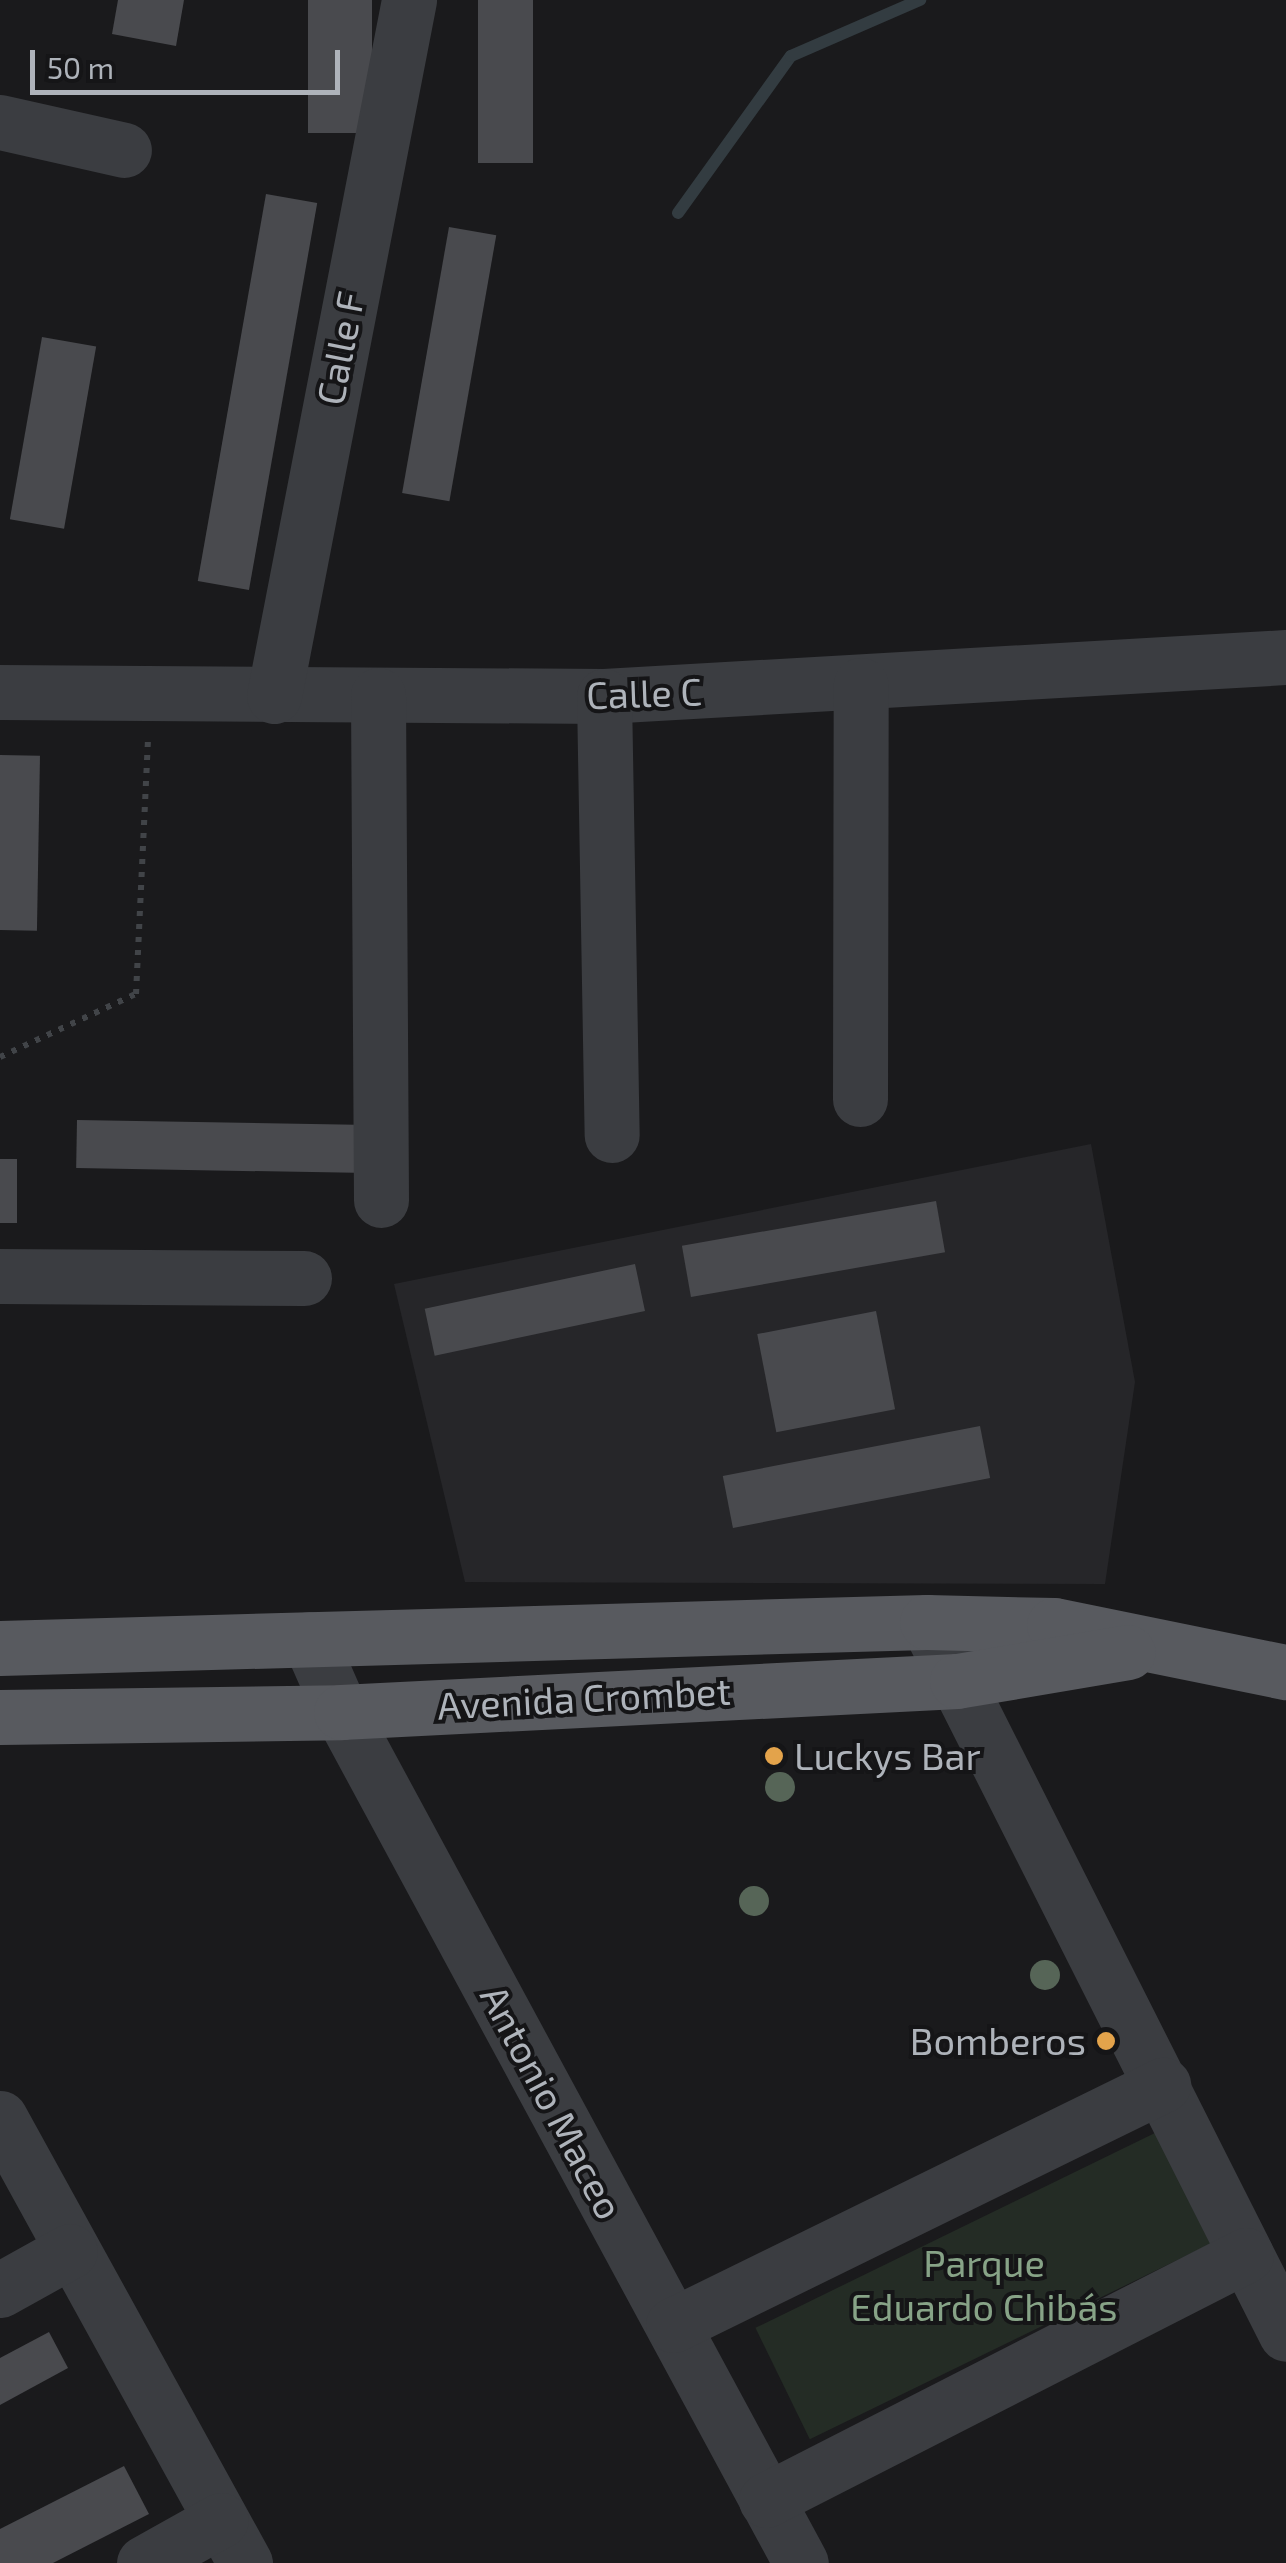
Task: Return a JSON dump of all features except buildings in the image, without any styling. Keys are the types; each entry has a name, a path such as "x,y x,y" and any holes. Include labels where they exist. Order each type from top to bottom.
{"main road":[{"name":"Avenida Crombet","path":"0,1648 927,1622 1054,1625 1286,1672"},
{"name":"Avenida Crombet","path":"0,1718 340,1712 957,1681 1166,1646"}],"street":[{"name":"Calle F","path":"274,696 409,0"},
{"path":"0,122 124,150"},
{"name":"Calle C","path":"0,692 604,696 861,686 1286,657"},
{"path":"860,1099 861,686"},
{"path":"378,695 380,1200"},
{"path":"604,696 612,1135"},
{"path":"0,1276 304,1278"},
{"path":"927,1622 1286,2334"},
{"name":"Antonio Maceo","path":"309,1639 340,1712 801,2563"},
{"path":"673,2325 1162,2085"},
{"path":"0,2118 233,2541 144,2563"},
{"path":"0,2290 70,2251"},
{"path":"766,2500 1246,2256"}],"path":[{"path":"0,1057 136,994 150,692"}],"shaded area":[{"path":"1091,1144 1135,1382 1105,1584 465,1582 394,1284"}],"green space":[{"name":"Parque Eduardo Chibás","path":"1159,2131 1213,2242 810,2439 755,2328"}],"waterway":[{"path":"678,213 791,56 920,0"}],"place":[{"name":"Luckys Bar","path":"774,1756"},
{"name":"Bomberos","path":"1106,2041"}]}
